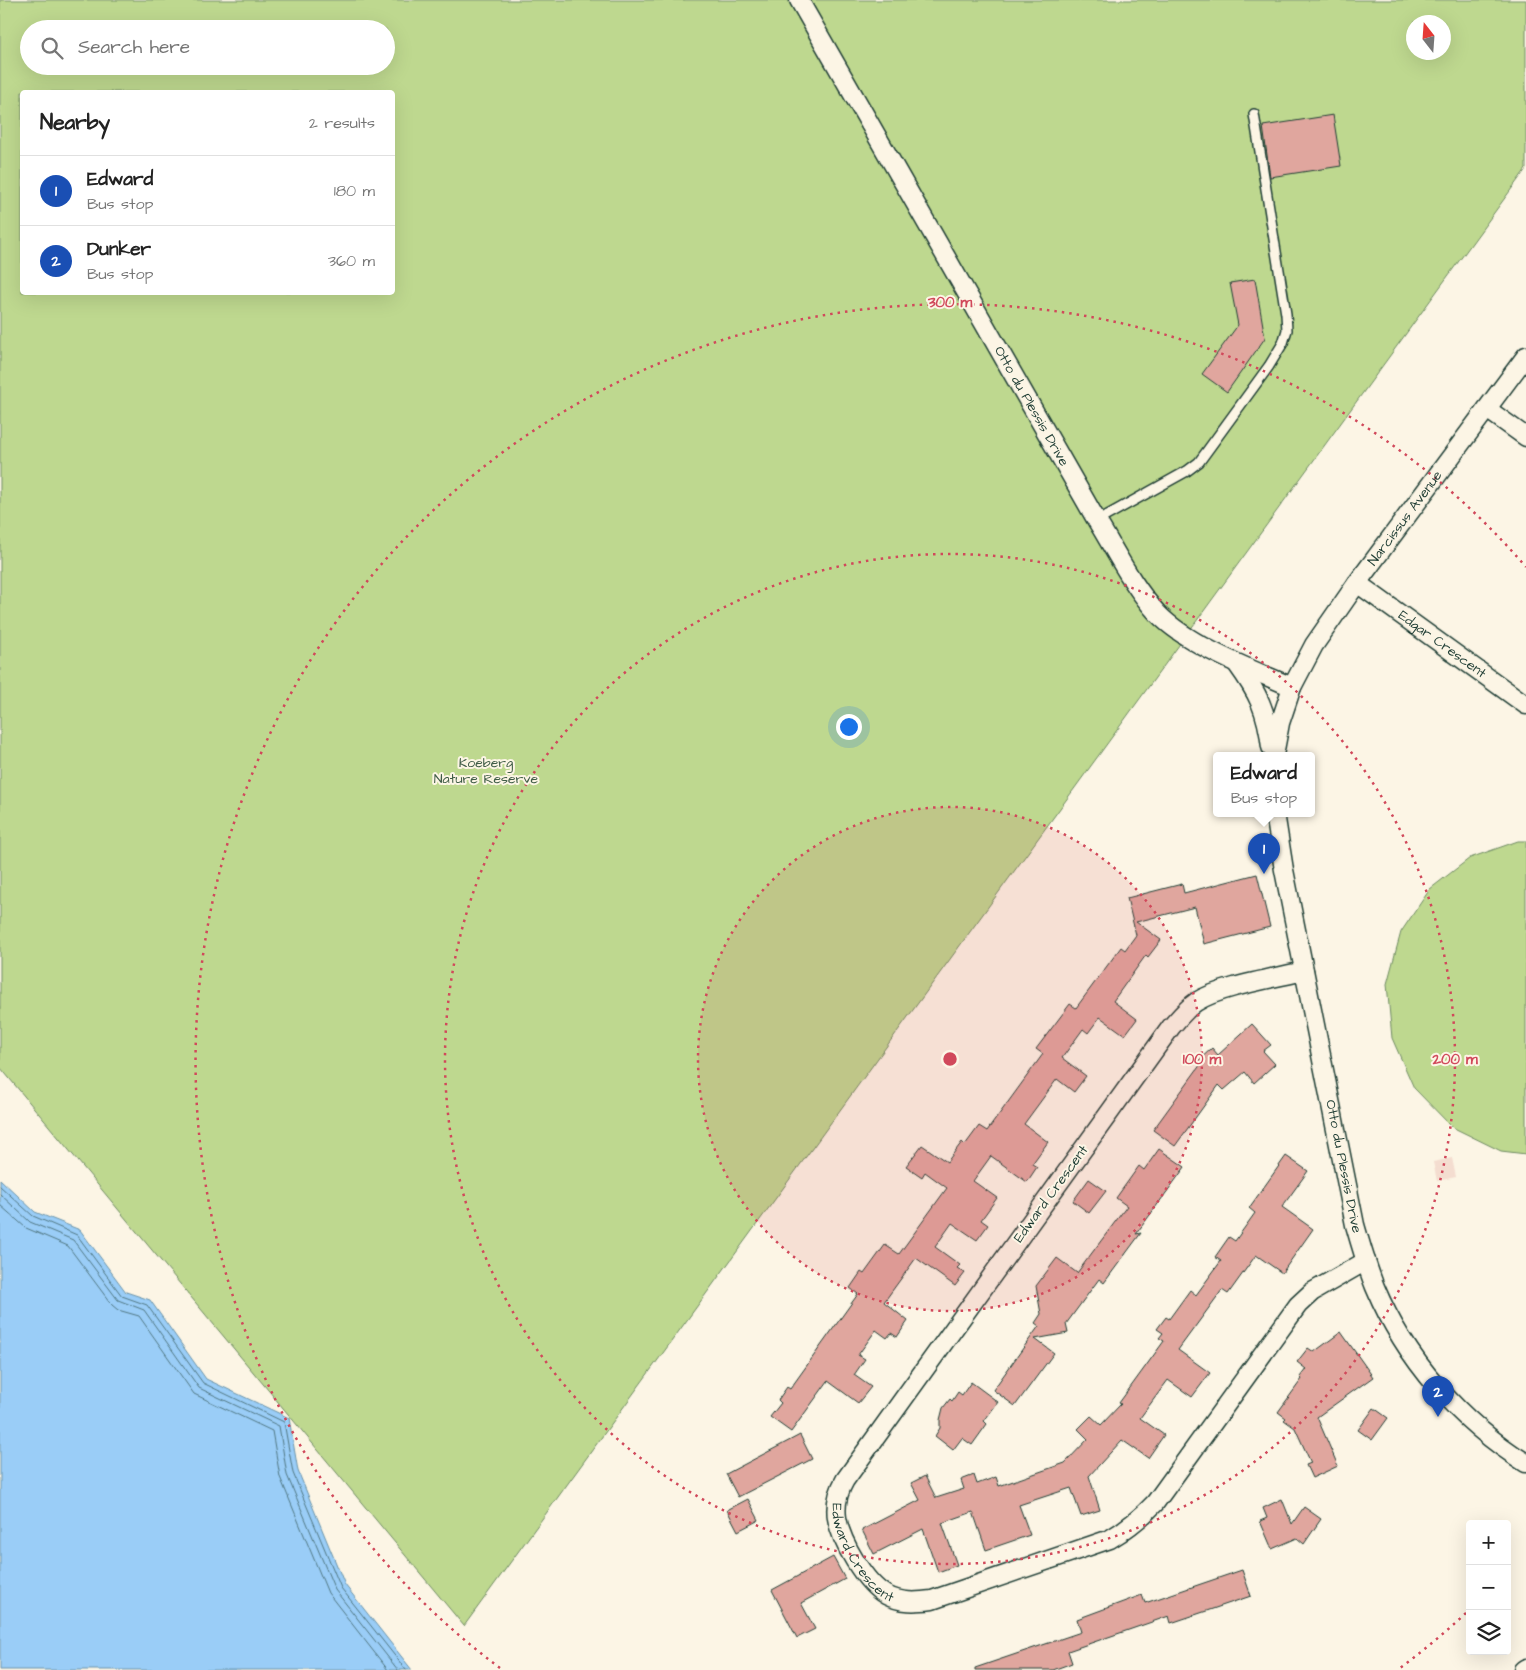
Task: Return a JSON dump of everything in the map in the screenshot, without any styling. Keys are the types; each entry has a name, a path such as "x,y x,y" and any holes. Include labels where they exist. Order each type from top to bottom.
{"street":[{"name":"Otto du Plessis Drive","path":"800,0 1097,521 1143,596 1159,615 1203,646 1236,663 1292,687"},
{"name":"Narcissus Avenue","path":"1292,687 1314,645 1526,356"},
{"path":"1487,409 1526,438"},
{"name":"Edgar Crescent","path":"1358,583 1526,705"},
{"path":"1236,663 1260,698 1272,752"},
{"path":"1274,752 1280,723 1292,687"},
{"name":"Otto du Plessis Drive","path":"1276,817 1284,870 1355,1225 1376,1288 1390,1318 1410,1350 1450,1402 1477,1428 1526,1463"},
{"name":"Edward Crescent","path":"1304,971 1216,993 1197,1002 1183,1013 1171,1027 845,1480 839,1491 837,1511 842,1533 848,1547 866,1578 887,1595 899,1600 915,1602 932,1600 1116,1536 1142,1517 1155,1503 1298,1306 1312,1292 1366,1261"}],"lane":[{"path":"1097,521 1179,476 1199,462 1269,366 1283,343 1287,330 1286,314 1254,114"}],"shaded area":[{"path":"1452,1158 1456,1177 1437,1181 1433,1162"}],"green space":[{"name":"Koeberg Nature Reserve","path":"0,0 1526,0 1526,169 464,1626 0,1067"},
{"path":"1518,841 1526,841 1526,1154 1501,1151 1452,1127 1414,1088 1392,1038 1387,984 1401,932 1430,889 1470,858"}],"water":[{"path":"0,1179 35,1212 80,1230 126,1292 150,1300 206,1379 289,1418 298,1471 345,1585 412,1670 0,1670"}],"building":[{"path":"1333,115 1341,166 1270,177 1263,126"},
{"path":"1255,279 1265,338 1227,392 1202,374 1238,325 1230,283"},
{"path":"1257,874 1270,927 1204,944 1195,907 1136,922 1161,940 1148,957 1146,955 1113,1001 1137,1019 1125,1035 1100,1017 1088,1033 1083,1029 1062,1058 1086,1076 1074,1092 1057,1079 1024,1124 1048,1142 1032,1164 1037,1167 1027,1182 991,1156 973,1181 997,1198 981,1220 988,1225 977,1240 952,1223 935,1247 960,1265 957,1268 965,1273 955,1286 916,1258 884,1302 908,1321 897,1337 891,1333 887,1338 876,1330 858,1355 865,1359 854,1375 871,1387 858,1403 828,1381 791,1432 770,1417 781,1403 778,1400 787,1387 790,1389 858,1294 850,1288 861,1272 864,1274 885,1245 899,1254 947,1188 925,1172 922,1177 906,1166 922,1145 947,1162 962,1142 965,1145 979,1126 987,1131 1043,1054 1036,1049 1070,1004 1076,1008 1121,947 1125,950 1136,935 1127,898 1182,884 1184,893"},
{"path":"1252,1024 1271,1045 1263,1051 1275,1064 1254,1083 1245,1072 1224,1090 1219,1085 1175,1146 1153,1130 1201,1064 1198,1061 1212,1048 1218,1055"},
{"path":"1159,1149 1185,1167 1136,1234 1141,1233 1104,1283 1099,1279 1066,1324 1068,1333 1035,1339 1054,1353 1015,1406 993,1390 1039,1326 1035,1323 1041,1314 1036,1286 1057,1258 1077,1273 1127,1206 1116,1198 1139,1166 1144,1170"},
{"path":"1286,1156 1308,1171 1282,1207 1313,1229 1282,1273 1256,1255 1228,1294 1222,1290 1178,1350 1210,1373 1192,1397 1168,1380 1140,1418 1164,1435 1148,1458 1122,1440 1089,1476 1100,1510 1081,1516 1071,1488 1019,1505 1030,1535 986,1550 973,1512 942,1523 957,1565 938,1572 923,1529 874,1554 862,1530 920,1500 911,1483 925,1476 936,1498 964,1489 961,1480 974,1475 977,1484 996,1477 999,1486 1065,1463 1088,1439 1078,1429 1091,1416 1101,1425 1121,1404 1119,1403 1164,1341 1159,1338 1163,1333 1157,1329 1166,1317 1169,1319 1190,1290 1196,1295 1221,1261 1215,1257 1229,1237 1235,1241 1255,1213 1249,1208"},
{"path":"1089,1179 1106,1191 1089,1213 1073,1201"},
{"path":"1341,1332 1373,1377 1317,1417 1338,1466 1312,1478 1306,1465 1311,1463 1295,1428 1284,1420 1286,1418 1278,1412 1302,1379 1300,1377 1306,1369 1297,1362 1308,1348 1314,1352"},
{"path":"971,1382 998,1402 984,1421 987,1424 972,1445 962,1438 953,1450 935,1436 940,1428 943,1408 950,1399 952,1401 958,1392 962,1395"},
{"path":"1374,1408 1388,1418 1372,1440 1358,1430"},
{"path":"800,1435 812,1459 738,1497 726,1474"},
{"path":"748,1499 759,1520 738,1531 727,1510"},
{"path":"1282,1499 1292,1524 1304,1507 1321,1519 1304,1544 1297,1538 1272,1549 1260,1521 1267,1518 1263,1508"},
{"path":"833,1557 845,1579 801,1603 815,1629 797,1638 772,1590"},
{"path":"1242,1570 1251,1596 1171,1623 1169,1616 1068,1651 1072,1663 1053,1670 975,1670 975,1668 1081,1632 1077,1619 1142,1595 1145,1603"}],"place":[{"name":"Edward","path":"1264,874"},
{"name":"Dunker","path":"1438,1417"}]}
